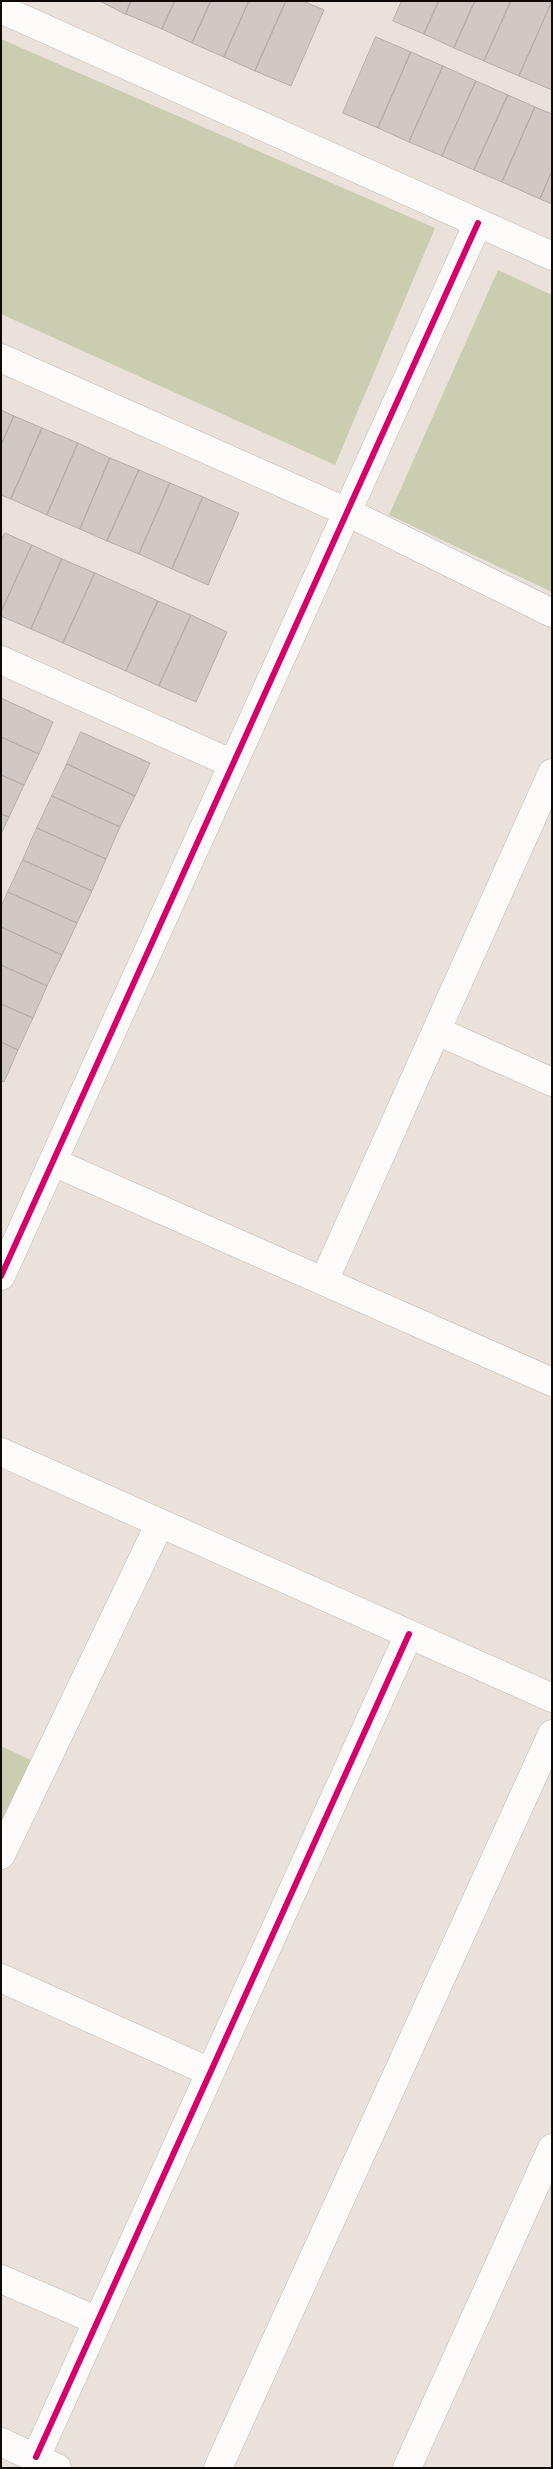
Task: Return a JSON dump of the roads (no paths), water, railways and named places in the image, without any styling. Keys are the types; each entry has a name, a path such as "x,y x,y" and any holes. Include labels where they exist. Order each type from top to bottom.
{"street":[{"path":"1,9 552,256"},
{"path":"1,1276 478,223"},
{"path":"1,358 346,512 552,613"},
{"path":"1,660 233,764"},
{"path":"324,1281 551,777"},
{"path":"437,1032 552,1082"},
{"path":"53,1162 552,1382"},
{"path":"1,1452 552,1698"},
{"path":"1,1855 160,1523"},
{"path":"1,2442 46,2463 98,2321 408,1634"},
{"path":"218,2468 552,1734"},
{"path":"1,1978 210,2072"},
{"path":"407,2468 552,2148"},
{"path":"1,2279 98,2321"}]}
